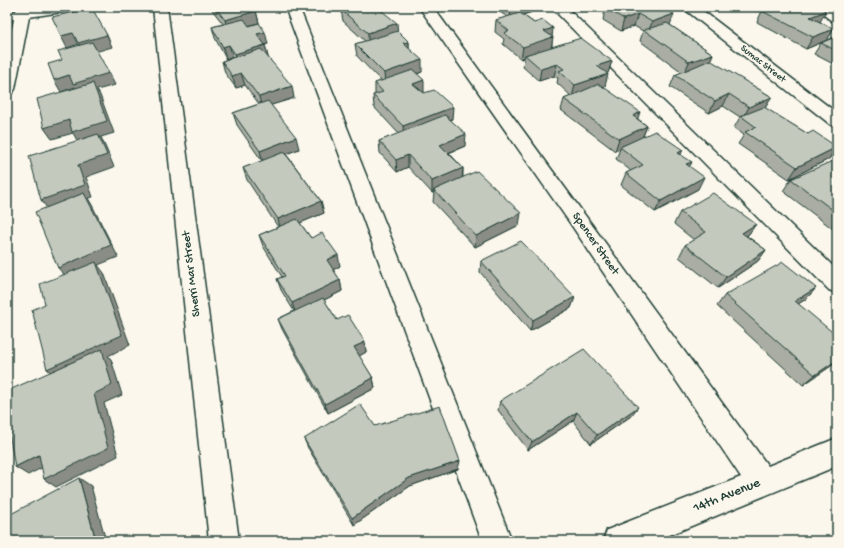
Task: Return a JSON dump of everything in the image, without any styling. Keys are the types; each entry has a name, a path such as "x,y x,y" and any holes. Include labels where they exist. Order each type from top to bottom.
{"street":[{"path":"7,16 24,10 69,7"},
{"name":"Sherri Mar Street","path":"160,7 224,541"},
{"path":"292,7 497,541"},
{"name":"Spencer Street","path":"426,7 577,218 762,482"},
{"path":"558,7 837,284"},
{"name":"Sumac Street","path":"689,7 837,121"},
{"path":"820,7 837,18"},
{"path":"7,89 24,10"},
{"name":"14th Avenue","path":"628,539 837,452"}],"building":[{"path":"215,7 253,7 256,11 225,20"},
{"path":"350,7 377,7 397,23 368,33 341,10"},
{"path":"661,7 674,14 652,22 638,14 624,19 606,8"},
{"path":"773,7 819,7 826,11 810,17 834,29 813,37 762,11"},
{"path":"92,8 107,35 78,43 73,33 61,36 52,17"},
{"path":"520,13 534,23 543,20 553,28 544,31 553,37 523,47 504,33 509,31 496,20"},
{"path":"244,19 249,26 259,23 265,32 257,34 265,45 235,54 229,45 223,47 212,27"},
{"path":"667,23 713,54 689,62 644,30"},
{"path":"398,31 409,42 403,43 422,60 384,73 355,44"},
{"path":"837,36 837,51 821,43"},
{"path":"581,38 612,61 597,66 608,74 575,85 559,71 564,69 557,64 541,69 525,55"},
{"path":"92,42 109,73 73,84 69,75 54,80 48,64 62,60 58,51"},
{"path":"261,49 292,86 259,97 241,73 232,76 222,61"},
{"path":"710,60 772,97 749,107 729,94 715,101 675,75"},
{"path":"413,70 424,80 413,84 424,93 434,90 453,107 403,126 373,95 383,92 375,83"},
{"path":"93,83 107,121 72,132 69,120 44,128 37,99"},
{"path":"599,84 640,112 633,116 647,126 619,139 564,99"},
{"path":"268,101 296,137 260,151 233,113"},
{"path":"764,107 808,134 813,131 837,147 797,167 745,132 756,127 741,116"},
{"path":"445,115 466,134 440,145 463,168 432,181 408,155 396,160 379,141"},
{"path":"655,131 683,150 678,153 692,162 686,164 704,177 661,201 626,173 643,165 620,147"},
{"path":"98,134 107,155 78,165 85,185 41,200 29,156"},
{"path":"284,152 321,201 278,219 243,168"},
{"path":"837,159 837,213 791,179"},
{"path":"477,171 521,213 476,236 434,190"},
{"path":"84,193 111,245 58,268 35,212"},
{"path":"713,193 756,224 742,233 766,250 726,277 685,245 706,232 680,212"},
{"path":"297,219 311,238 322,233 338,255 327,260 340,280 292,303 277,279 285,276 259,235"},
{"path":"521,241 575,297 533,320 481,261"},
{"path":"96,262 122,335 47,369 32,310 45,304 40,284"},
{"path":"783,262 816,288 795,301 837,336 837,360 815,375 725,295"},
{"path":"323,298 337,320 348,315 365,342 354,347 373,378 325,404 278,319"},
{"path":"102,349 112,385 94,394 108,448 44,479 39,455 15,467 7,421 7,391"},
{"path":"584,349 638,407 597,435 577,412 532,442 500,401"},
{"path":"360,404 375,426 440,406 460,461 409,478 352,518 304,439"},
{"path":"79,478 96,541 7,541 7,516"}]}
